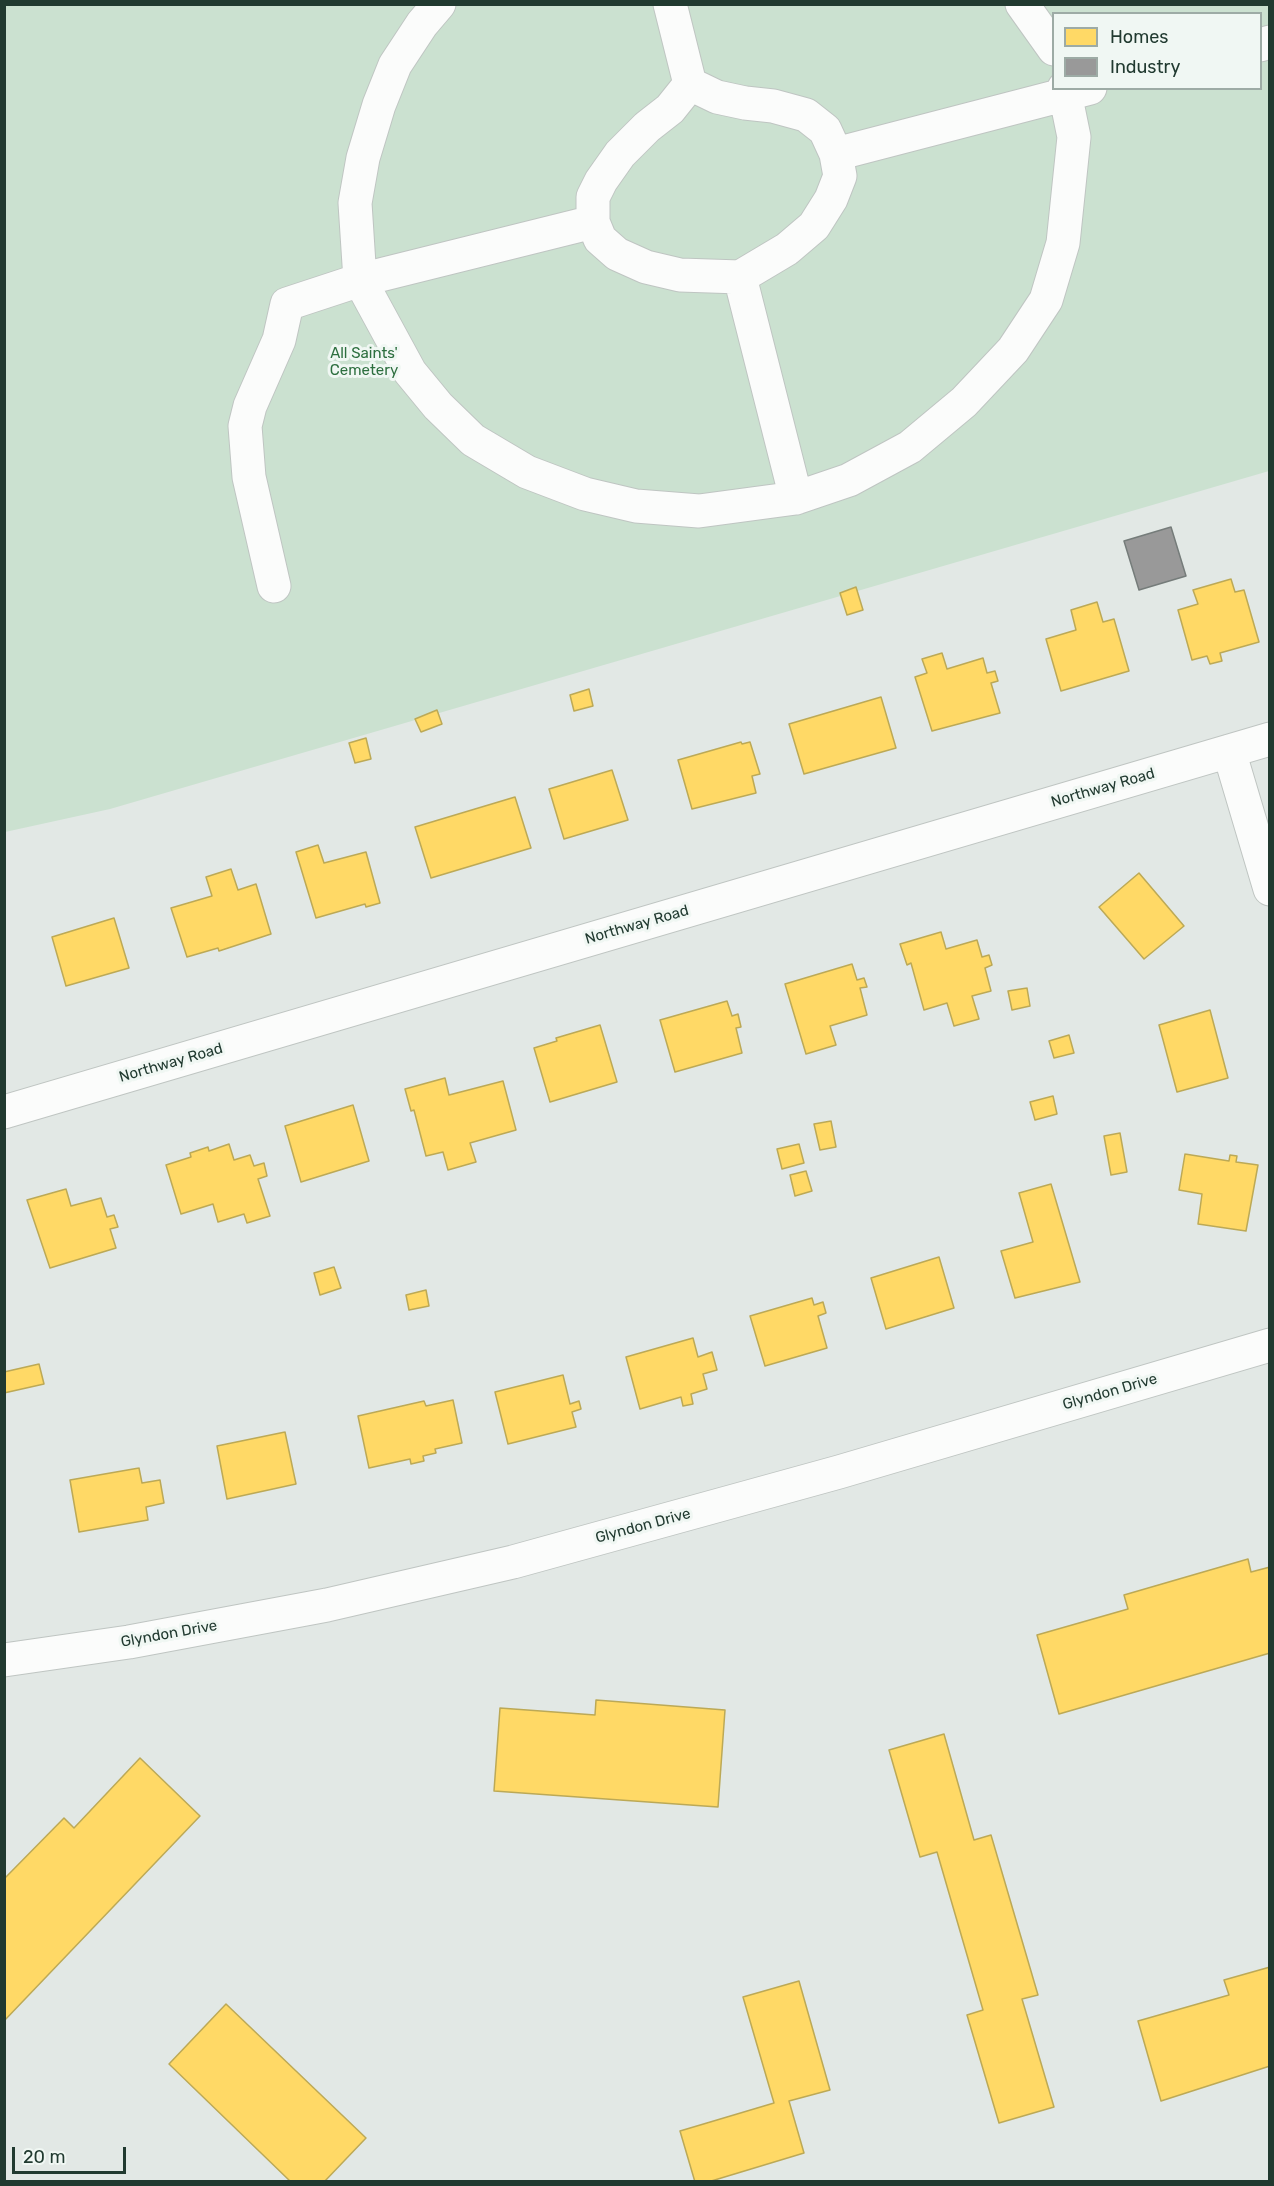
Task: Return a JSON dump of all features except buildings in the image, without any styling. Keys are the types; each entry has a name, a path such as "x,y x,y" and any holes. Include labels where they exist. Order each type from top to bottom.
{"street":[{"path":"439,4 422,24 395,65 378,105 363,158 355,203 360,280 410,372 438,406 473,440 526,472 585,494 636,506 699,511 796,498 849,480 910,447 964,402 1013,350 1046,300 1063,243 1074,137 1073,91 836,154"},
{"path":"670,4 690,84"},
{"path":"1022,4 1052,49"},
{"path":"690,84 717,97 773,106 806,115 825,130 836,154 840,176 831,199 814,225 787,249 740,277 680,275 646,267 617,254 600,239 593,222 593,197 601,181 620,154 647,127 670,109 690,84"},
{"path":"274,586 249,477 245,426 250,406 270,366 287,304 360,280 593,222"},
{"path":"740,277 796,498"},
{"name":"Northway Road","path":"4,1112 1269,739"},
{"path":"1229,750 1269,889"},
{"name":"Glyndon Drive","path":"4,1660 129,1642 315,1607 513,1562 839,1472 1269,1345"}],"green space":[{"name":"All Saints' Cemetery","path":"4,5 1269,5 1269,471 110,809 5,832"}]}
